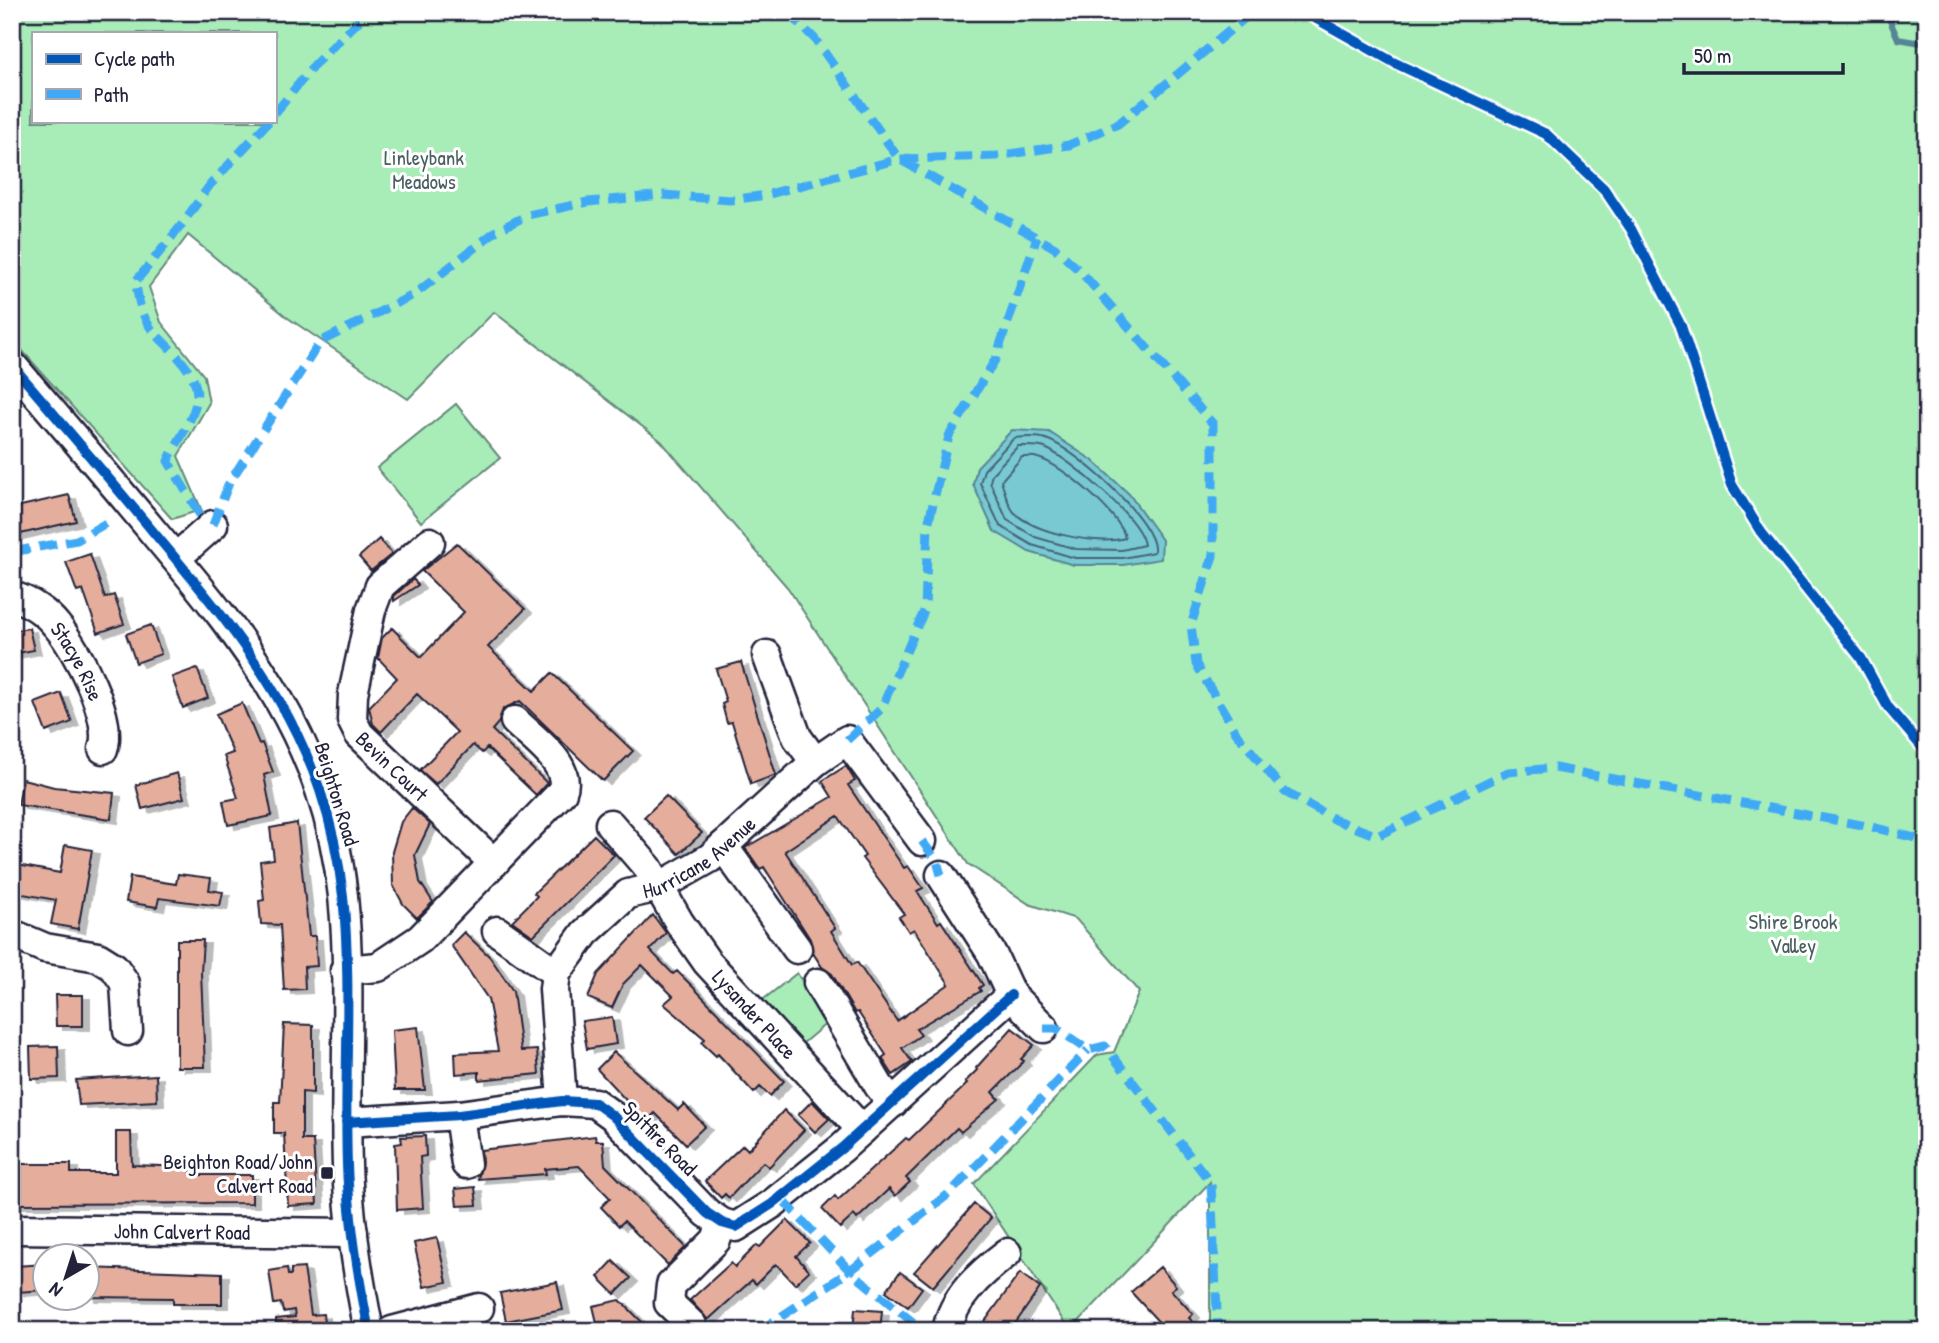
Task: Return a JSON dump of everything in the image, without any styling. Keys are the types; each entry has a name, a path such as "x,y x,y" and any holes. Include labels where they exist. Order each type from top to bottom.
{"street":[{"name":"Beighton Road","path":"12,365 243,640 286,708 303,745 331,830 343,895 346,1122 353,1233 369,1331"},
{"path":"176,558 213,525"},
{"name":"Bevin Court","path":"430,542 380,586 371,610 353,694 352,720 359,734 494,863"},
{"name":"Stacye Rise","path":"12,596 38,608 57,626 74,652 106,725 103,749"},
{"path":"767,655 797,737 815,762"},
{"path":"345,970 377,967 420,939 562,792 565,784 560,766 515,721"},
{"name":"Hurricane Avenue","path":"556,973 585,933 628,894 659,887 710,858 815,762 847,740 922,841"},
{"name":"Lysander Place","path":"610,824 648,868 707,961 833,1095 862,1130"},
{"path":"723,846 797,948"},
{"path":"941,875 992,954 1011,995 1044,1028"},
{"path":"497,931 556,973 554,989 562,1101"},
{"path":"12,934 45,948 98,957 114,967 125,983 128,1031"},
{"path":"818,983 879,1086 893,1103"},
{"path":"692,1325 669,1303 671,1285 716,1240 722,1223 736,1227 748,1221 862,1130 1011,995"},
{"name":"Spitfire Road","path":"346,1122 459,1115 562,1101 596,1103 613,1116 707,1213 722,1223"},
{"path":"459,1115 466,1164"},
{"name":"John Calvert Road","path":"12,1230 353,1233"},
{"path":"947,1331 954,1310 971,1285 1007,1253"},
{"path":"392,1331 480,1308"}],"green space":[{"path":"12,12 1927,12 1927,1331 1210,1331 1210,1182 1070,1331 974,1184 1097,1055 1114,1052 1139,992 1076,919 1029,904 968,864 788,588 661,441 494,312 408,399 288,318 188,235 149,287 161,322 204,376 209,403 178,456 203,513 194,512 172,519 12,339"},
{"path":"456,404 500,458 421,522 377,468"},
{"path":"797,973 828,1022 802,1044 760,1002"}],"water":[{"path":"1012,430 1049,432 1092,460 1129,494 1162,540 1161,559 1123,565 1074,565 1029,552 994,531 973,484 977,467"}],"building":[{"path":"69,495 76,521 12,536 12,508"},
{"path":"379,539 392,554 371,571 359,557"},
{"path":"457,543 525,609 488,647 534,691 552,673 633,751 603,781 520,701 503,709 499,722 492,730 547,783 536,795 487,748 482,753 473,745 436,784 420,770 457,732 417,694 381,732 373,724 369,707 397,678 378,658 382,638 392,628 421,657 464,612 422,571"},
{"path":"90,554 105,598 114,595 124,624 98,633 83,590 77,592 66,562"},
{"path":"413,579 418,585 394,601 394,596"},
{"path":"151,625 161,654 136,663 126,634"},
{"path":"29,628 34,650 12,654 12,631"},
{"path":"741,662 776,775 751,784 732,722 727,723 722,704 726,702 716,669"},
{"path":"197,668 208,698 183,708 172,677"},
{"path":"61,693 72,722 46,732 35,703"},
{"path":"242,703 273,772 264,775 272,816 228,825 223,801 238,798 224,756 233,753 216,714"},
{"path":"846,766 855,781 848,785 904,868 908,866 923,888 917,891 938,923 941,921 983,985 979,988 981,991 916,1029 921,1035 902,1048 912,1062 893,1075 882,1058 886,1055 858,1012 855,1013 832,974 822,967 813,953 810,939 764,867 760,869 745,848 832,797 822,781","holes":["838,816 865,856 862,858 904,914 899,917 909,932 914,929 949,984 897,1021 857,962 852,965 831,931 835,928 785,851"]},
{"path":"177,773 184,798 142,809 136,785"},
{"path":"23,779 54,787 114,793 111,819 18,805"},
{"path":"666,796 702,833 679,854 644,817"},
{"path":"412,808 430,824 415,855 420,882 433,902 417,918 403,904 393,885 392,852 401,822"},
{"path":"297,823 309,936 315,936 317,966 304,967 305,989 284,990 280,925 261,924 259,901 264,900 260,861 274,859 270,828"},
{"path":"594,835 614,855 533,936 512,921 537,896 534,893"},
{"path":"65,845 92,850 78,929 51,924 56,900 12,892 12,864 60,873"},
{"path":"178,874 211,878 209,890 223,892 220,906 159,898 157,907 126,902 130,877 176,884"},
{"path":"653,915 666,933 650,950 673,974 677,971 784,1081 770,1096 760,1087 754,1093 718,1054 716,1056 702,1043 705,1039 664,1004 673,996 642,965 623,984 612,1008 588,998 598,974"},
{"path":"464,932 490,957 513,991 521,1051 537,1050 539,1074 479,1080 479,1072 456,1074 455,1053 498,1051 488,999 451,945"},
{"path":"177,940 203,940 201,972 205,1067 177,1067"},
{"path":"55,995 83,995 83,1026 56,1026"},
{"path":"612,1017 616,1044 587,1049 582,1021"},
{"path":"284,1024 313,1025 313,1093 302,1092 302,1140 313,1140 317,1204 288,1206 284,1133 274,1133 274,1102 280,1102"},
{"path":"418,1027 425,1090 395,1090 392,1030"},
{"path":"1012,1028 1034,1045 1021,1059 1024,1061 993,1092 999,1099 961,1132 957,1128 906,1178 910,1182 895,1196 889,1189 857,1219 854,1215 840,1228 822,1209 835,1196 838,1200 906,1138 909,1140 967,1084 965,1082 976,1068"},
{"path":"58,1046 59,1078 31,1079 30,1047"},
{"path":"614,1052 678,1110 684,1104 705,1126 686,1144 655,1113 646,1122 597,1069"},
{"path":"156,1075 157,1101 79,1105 76,1080"},
{"path":"812,1101 829,1119 815,1132 798,1115"},
{"path":"784,1110 804,1130 769,1167 763,1162 729,1198 725,1194 721,1198 705,1181 743,1145 748,1150"},
{"path":"116,1132 131,1132 132,1165 191,1167 191,1175 252,1175 252,1203 13,1204 13,1164 71,1164 71,1173 116,1173"},
{"path":"425,1136 426,1156 420,1157 423,1208 397,1210 395,1144 402,1143 401,1137"},
{"path":"595,1136 596,1141 603,1141 605,1165 686,1247 668,1265 624,1221 619,1226 601,1207 610,1198 579,1166 545,1169 546,1174 478,1179 482,1162 481,1150"},
{"path":"475,1187 477,1205 457,1206 455,1189"},
{"path":"974,1204 991,1218 933,1287 914,1272"},
{"path":"787,1220 810,1243 796,1256 809,1271 795,1284 776,1264 756,1284 752,1280 708,1320 690,1300 731,1263 735,1267 757,1245 760,1247"},
{"path":"437,1238 447,1282 424,1287 414,1243"},
{"path":"613,1261 631,1278 615,1294 598,1277"},
{"path":"32,1265 32,1291 17,1292 15,1266"},
{"path":"1160,1267 1176,1286 1171,1290 1193,1314 1189,1318 1201,1331 1167,1331 1131,1292"},
{"path":"287,1268 288,1275 291,1275 291,1269 304,1268 311,1315 323,1314 325,1331 276,1331 276,1319 295,1317 294,1310 283,1312 281,1303 274,1304 269,1271"},
{"path":"102,1269 222,1273 222,1304 173,1304 173,1298 102,1297"},
{"path":"900,1272 922,1288 908,1307 886,1291"},
{"path":"1020,1273 1040,1288 1010,1331 978,1331"},
{"path":"557,1282 563,1310 506,1321 500,1293"},
{"path":"620,1300 651,1331 599,1331 593,1306"},
{"path":"855,1309 882,1311 880,1331 853,1331"}],"waterway":[{"path":"1886,12 1898,39 1927,44"}],"marked path":[{"path":"276,112 315,64 368,12"},
{"path":"787,12 815,39 899,159 1055,248 1082,273 1213,424 1213,556 1191,625 1196,664 1237,734 1285,792 1336,820 1377,836 1508,772 1555,768 1872,827 1927,841"},
{"path":"213,525 229,483 320,342 415,294 496,231 528,215 588,202 663,195 731,200 766,195 899,159 997,156 1069,145 1118,124 1252,12"},
{"path":"200,515 168,461 194,410 197,392 194,381 182,361 147,322 140,305 136,281 210,185 268,122"},
{"path":"847,740 881,709 925,609 928,525 949,436 995,360 1037,237"},
{"path":"12,552 77,540 106,523"},
{"path":"922,841 937,861 941,875"},
{"path":"1044,1028 1056,1028 1088,1050 1105,1046 1211,1183 1218,1331"},
{"path":"914,1323 850,1271 950,1193 1088,1050"},
{"path":"759,1331 850,1271 781,1198"}],"cycle path":[{"path":"1304,12 1395,63 1546,134 1604,189 1631,229 1681,326 1732,485 1761,532 1861,658 1888,707 1927,753"},
{"path":"12,365 190,576 252,658 279,700 301,743 320,790 334,841 346,929 348,1186 369,1331"},
{"path":"346,1122 459,1115 562,1101 595,1103 613,1116 707,1213 722,1223 736,1227 772,1204 842,1148 1011,995"}],"place":[{"name":"Beighton Road/John Calvert Road","path":"327,1173"}],"park label":[{"name":"Linleybank Meadows","path":"424,169"},
{"name":"Shire Brook Valley","path":"1793,933"}]}
